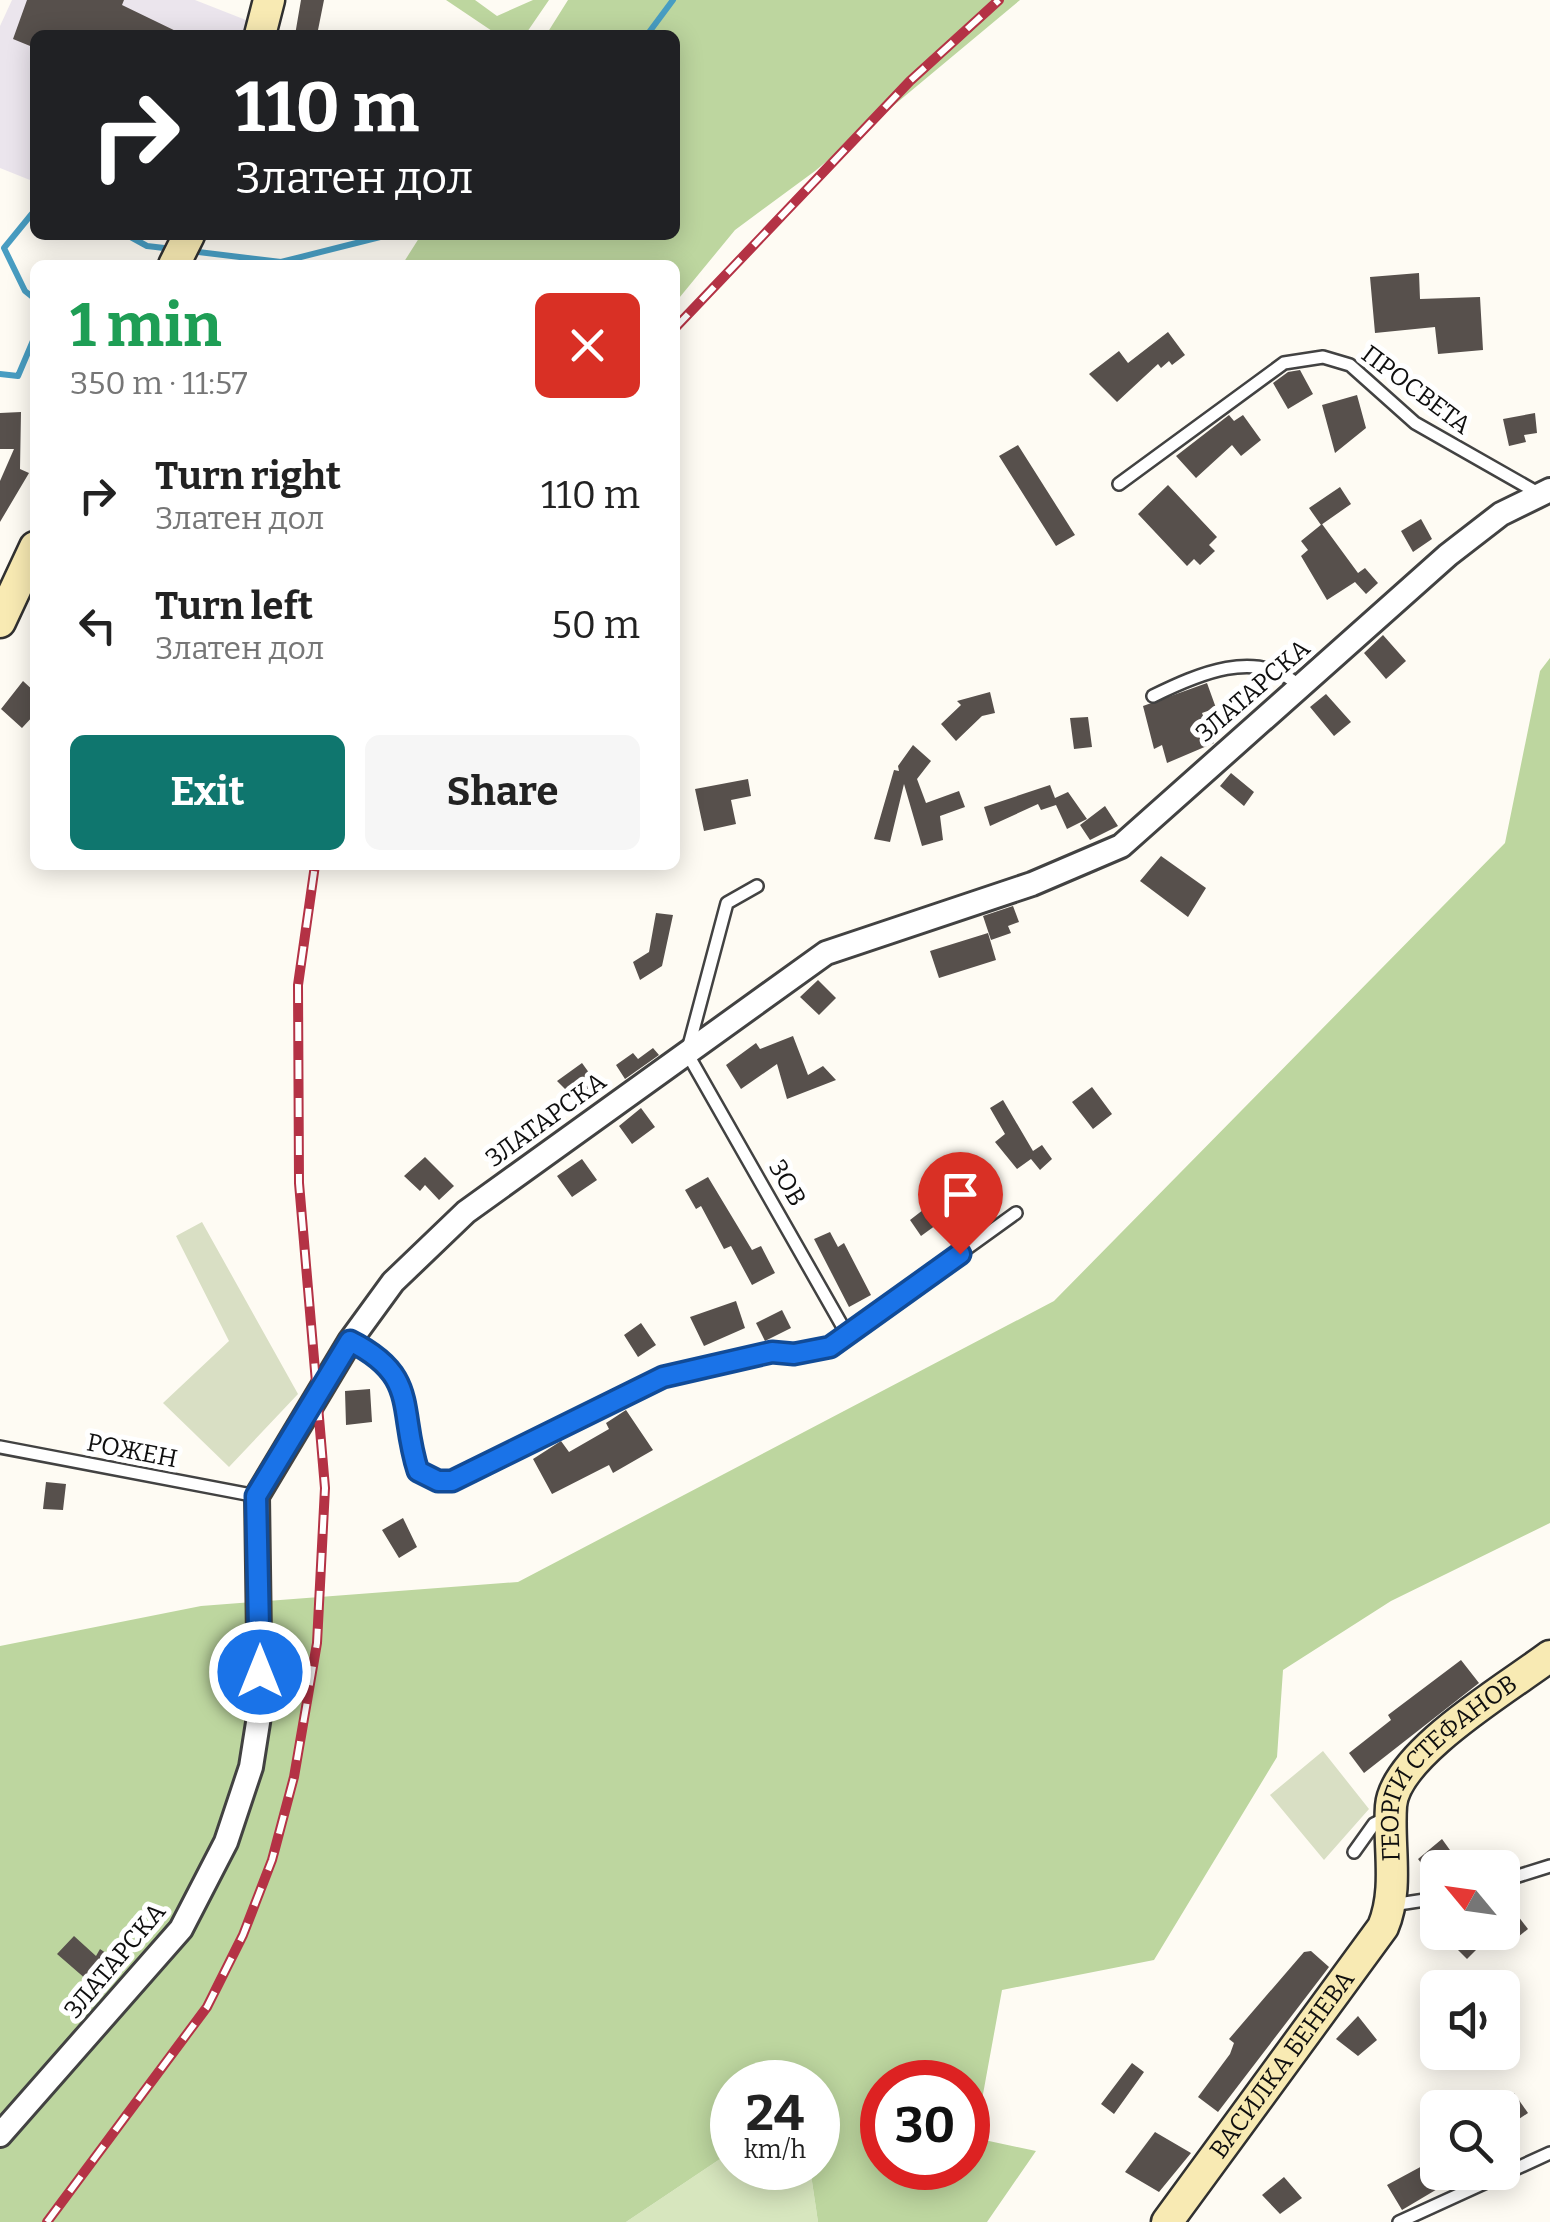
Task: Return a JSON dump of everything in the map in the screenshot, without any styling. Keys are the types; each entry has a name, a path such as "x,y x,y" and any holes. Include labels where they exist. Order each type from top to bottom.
{"street":[{"path":"261,30 268,0"},
{"name":"ЗЛАТАРСКА","path":"0,2135 181,1929 226,1842 251,1767 260,1710 256,1496 350,1341 393,1282 466,1212 826,953 1032,884 1121,846 1472,536 1544,491"},
{"path":"0,622 30,558"},
{"name":"ГЕОРГИ СТЕФАНОВ","path":"1392,1905 1390,1816 1402,1775 1431,1746 1550,1656"},
{"name":"ВАСИЛКА БЕНЕВА","path":"1167,2222 1375,1938 1392,1905"}],"lane":[{"name":"ПРОСВЕТА","path":"1118,484 1284,363 1323,357 1350,365 1415,424 1453,448 1544,491"},
{"path":"1153,696 1196,675 1239,666 1282,671 1298,686"},
{"path":"686,1053 727,903 757,886"},
{"name":"ЗОВ","path":"686,1053 848,1336"},
{"path":"350,1341 380,1356 395,1376 403,1393 418,1471 438,1481 452,1481 663,1377 772,1352 794,1354 830,1347 1016,1213"},
{"name":"РОЖЕН","path":"0,1448 256,1496"},
{"path":"1354,1852 1374,1824 1390,1816"},
{"path":"1520,1875 1550,1866"},
{"path":"1392,1905 1420,1901"},
{"path":"1399,2222 1550,2153"}],"shaded area":[{"path":"12,0 195,0 251,22 248,30 30,30 30,180 0,168 0,26"}],"green space":[{"path":"446,0 475,0 497,16 533,0 549,0 528,30 491,30"},
{"path":"568,0 1020,0 815,171 735,230 680,297 680,260 405,260 418,240 680,240 680,30 549,30"},
{"path":"1550,658 1550,1523 1391,1601 1283,1670 1277,1757 1154,1960 1002,1990 989,2060 860,2060 860,2190 990,2190 990,2141 1036,2151 987,2222 818,2222 813,2190 840,2190 840,2060 710,2060 710,2166 626,2222 0,2222 0,1646 201,1606 518,1582 1054,1301 1505,843 1540,671"},
{"path":"202,1222 298,1394 229,1467 163,1403 229,1341 176,1236"},
{"path":"1323,1751 1369,1809 1324,1860 1270,1795"},
{"path":"710,2166 710,2190 813,2190 818,2222 626,2222"}],"building":[{"path":"27,0 124,0 122,5 174,30 30,30 30,46 13,39"},
{"path":"301,0 324,0 318,30 296,30"},
{"path":"1419,273 1420,299 1480,297 1483,350 1438,354 1435,327 1375,333 1370,277"},
{"path":"1168,332 1185,355 1172,365 1169,361 1161,368 1158,364 1117,402 1089,374 1119,351 1128,363"},
{"path":"1300,370 1313,394 1288,409 1273,383 1288,372"},
{"path":"1357,395 1366,428 1335,453 1322,405"},
{"path":"21,412 20,469 29,473 0,522 0,481 14,449 0,449 0,413"},
{"path":"1535,413 1537,433 1524,435 1526,442 1509,446 1503,419"},
{"path":"1229,415 1234,421 1243,415 1261,440 1241,456 1232,445 1196,478 1176,456"},
{"path":"1018,445 1075,535 1056,546 999,456"},
{"path":"1168,485 1217,537 1209,545 1215,551 1200,565 1194,559 1187,566 1138,514"},
{"path":"1340,487 1351,504 1321,525 1309,508"},
{"path":"1421,519 1432,539 1413,552 1401,531"},
{"path":"1322,524 1358,573 1365,568 1378,583 1366,594 1355,582 1327,600 1301,556 1308,550 1301,541"},
{"path":"1383,635 1406,661 1386,679 1364,653"},
{"path":"23,681 30,687 30,719 22,728 1,709"},
{"path":"1207,683 1216,708 1202,713 1214,743 1167,763 1162,745 1154,749 1143,706"},
{"path":"990,692 995,713 982,716 956,741 941,724 961,705 957,701"},
{"path":"1326,694 1351,722 1334,736 1310,707"},
{"path":"1088,717 1092,747 1074,749 1070,718"},
{"path":"913,745 931,761 917,779 926,803 959,791 965,807 940,816 943,840 922,846 904,784 890,842 874,839 894,770 899,771 898,766"},
{"path":"1231,773 1254,792 1244,806 1220,786"},
{"path":"748,779 751,796 731,800 736,824 704,831 695,789"},
{"path":"1050,785 1055,798 1068,792 1087,819 1067,829 1056,805 1041,810 1038,804 990,826 984,807"},
{"path":"1105,806 1118,826 1090,840 1080,825"},
{"path":"1161,856 1206,888 1188,917 1140,881"},
{"path":"1013,906 1019,922 1008,926 1011,933 991,940 983,916"},
{"path":"656,913 673,915 662,966 640,980 633,962 649,952"},
{"path":"988,933 996,960 939,978 930,951"},
{"path":"818,980 836,998 819,1015 800,997"},
{"path":"793,1036 808,1075 823,1066 836,1080 787,1099 777,1064 741,1089 726,1065 756,1043 760,1049"},
{"path":"653,1048 659,1055 625,1079 616,1065 633,1053 638,1059"},
{"path":"582,1063 600,1088 579,1103 557,1081"},
{"path":"1092,1087 1112,1114 1093,1129 1072,1102"},
{"path":"1003,1100 1033,1151 1042,1145 1052,1159 1040,1170 1031,1159 1017,1169 995,1142 1005,1134 990,1108"},
{"path":"641,1108 655,1127 632,1144 619,1126"},
{"path":"425,1157 454,1186 439,1200 425,1185 420,1191 404,1176"},
{"path":"582,1159 597,1180 572,1197 557,1176"},
{"path":"708,1177 752,1250 761,1246 775,1273 752,1285 731,1246 724,1249 701,1206 696,1209 685,1190"},
{"path":"932,1203 943,1220 921,1236 910,1220"},
{"path":"830,1232 838,1247 844,1243 871,1295 849,1307 814,1239"},
{"path":"736,1301 745,1328 704,1346 690,1317"},
{"path":"782,1310 791,1328 765,1341 756,1323"},
{"path":"641,1323 656,1345 638,1357 624,1335"},
{"path":"370,1389 372,1422 346,1425 345,1391"},
{"path":"626,1410 653,1450 613,1473 609,1465 552,1494 533,1459 561,1441 569,1452 609,1429 606,1423"},
{"path":"46,1482 66,1484 63,1510 43,1509"},
{"path":"403,1518 417,1547 399,1558 382,1530"},
{"path":"1461,1660 1479,1683 1364,1773 1349,1753 1391,1720 1388,1715"},
{"path":"1442,1839 1450,1850 1429,1850"},
{"path":"1520,1919 1528,1929 1520,1935"},
{"path":"74,1936 96,1956 100,1949 122,1964 102,1993 57,1954"},
{"path":"1458,1950 1476,1950 1467,1959"},
{"path":"1311,1951 1329,1967 1218,2112 1198,2097 1230,2054 1234,2043 1229,2039 1304,1952"},
{"path":"1358,2016 1377,2040 1358,2056 1336,2039"},
{"path":"1132,2063 1144,2072 1114,2114 1101,2104"},
{"path":"1520,2102 1528,2113 1520,2118"},
{"path":"1155,2132 1191,2153 1159,2192 1125,2172"},
{"path":"1420,2167 1420,2190 1436,2190 1402,2210 1387,2185"},
{"path":"1284,2177 1302,2198 1280,2214 1262,2195"}],"waterway":[{"path":"651,30 673,0"},
{"path":"30,216 4,248 30,295"},
{"path":"136,240 147,246 173,249"},
{"path":"289,260 368,240"},
{"path":"190,251 264,260"},
{"path":"0,374 18,376 30,348"}],"railway":[{"path":"680,323 910,81 999,0"},
{"path":"47,2222 207,2007 243,1935 272,1860 294,1777 317,1643 325,1488 299,1183 298,985 314,870"}],"route":[{"path":"260,1672 256,1496 350,1341 380,1356 395,1376 403,1393 418,1471 426,1478 452,1481 663,1377 772,1352 794,1354 830,1347 960,1254"}]}
